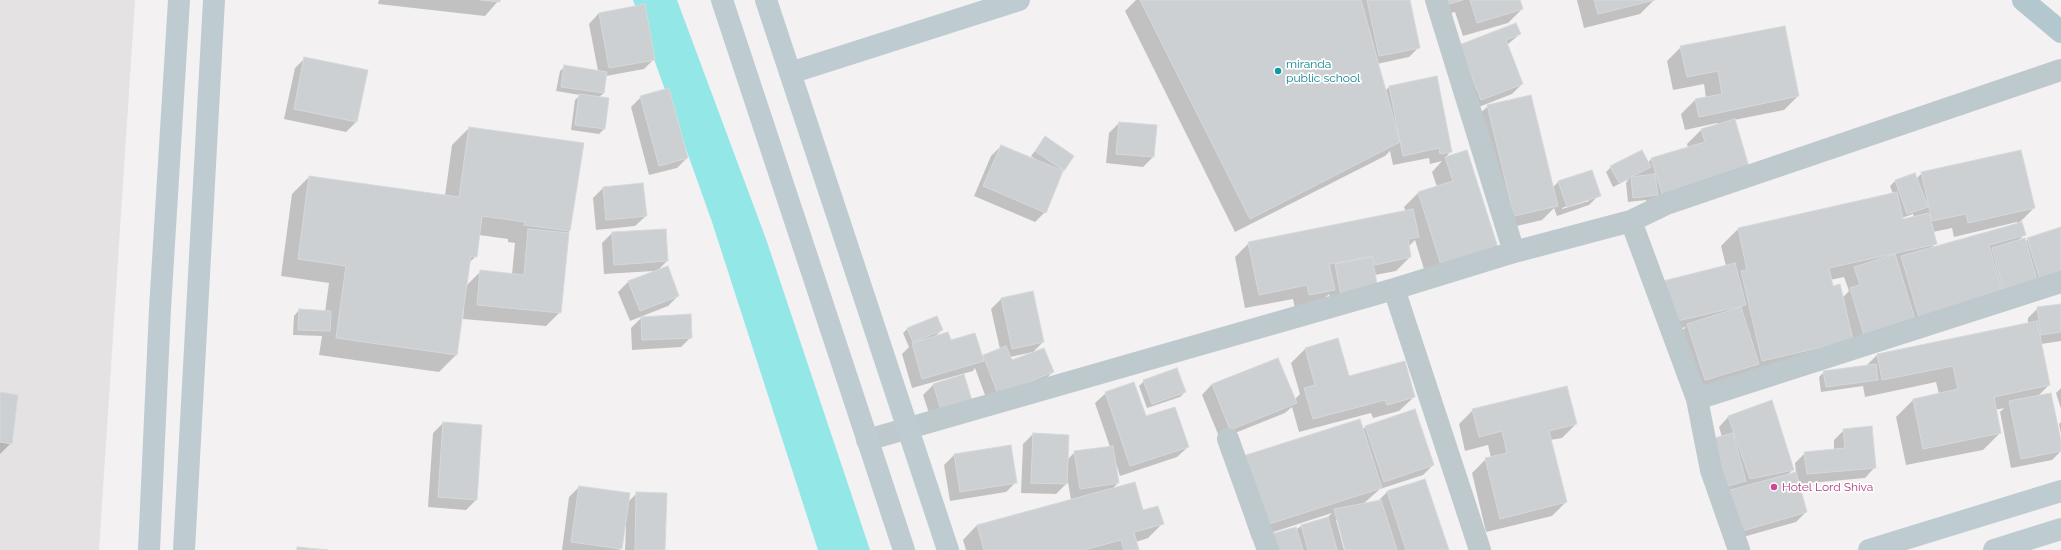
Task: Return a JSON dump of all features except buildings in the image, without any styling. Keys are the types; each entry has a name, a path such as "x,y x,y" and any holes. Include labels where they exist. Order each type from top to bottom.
{"main road":[{"path":"2023,0 2061,32"}],"street":[{"path":"150,550 160,309 179,0"},
{"path":"184,550 214,0"},
{"path":"722,0 904,550"},
{"path":"766,0 948,550"},
{"path":"790,73 1018,0"},
{"path":"1436,0 1514,252"},
{"path":"867,440 1394,289 1514,252 1631,221 1666,204 2061,70"},
{"path":"1631,221 1697,399 1711,470 1739,550"},
{"path":"1697,399 2061,282"},
{"path":"1394,289 1480,550"},
{"path":"1228,439 1268,550"},
{"path":"1868,550 2061,491"},
{"path":"1994,550 2061,530"}],"shaded area":[{"path":"0,0 135,0 99,550 0,550"}],"water":[{"path":"633,0 677,0 766,239 870,550 818,550 712,222"}],"place":[{"name":"miranda public school","path":"1278,71"},
{"name":"Hotel Lord Shiva","path":"1774,487"}]}
